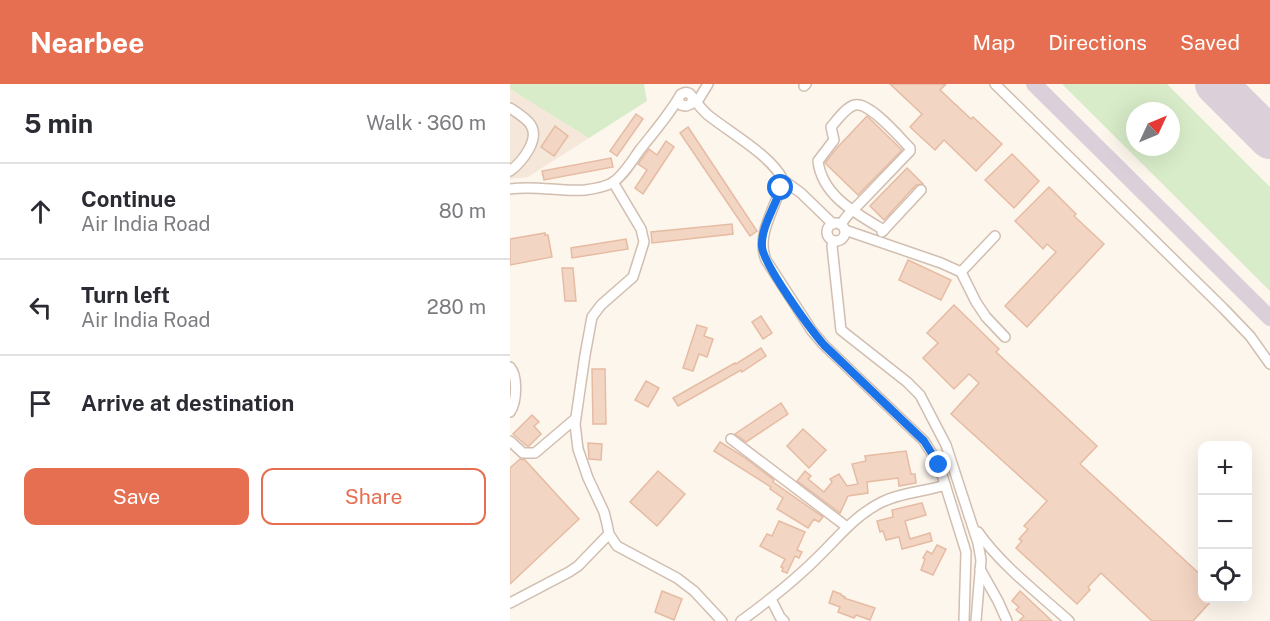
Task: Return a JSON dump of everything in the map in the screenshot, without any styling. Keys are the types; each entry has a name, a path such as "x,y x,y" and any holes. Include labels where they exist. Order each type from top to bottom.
{"street":[{"path":"510,189 586,190 613,182 663,120 685,98 708,84"},
{"path":"995,84 1223,308 1250,336 1270,364"},
{"path":"685,98 767,160 783,180 840,226 874,241 961,272 976,303 1005,338"},
{"path":"840,226 845,217 851,211 910,151 910,148 874,112 861,105 853,105 831,127 834,140 818,161 819,173 826,185 851,211 884,230"},
{"path":"510,108 527,119 535,133 528,152 510,171"},
{"path":"783,180 763,235 762,245 766,260 812,331 924,441 939,465 966,552 964,621"},
{"path":"613,182 641,229 644,242 633,277 601,305 592,317 575,418 578,448 588,478 604,512 609,534 617,546 677,578 694,591 722,621"},
{"path":"874,241 921,190"},
{"path":"830,226 840,226 845,234 842,239 837,241 829,237 827,232 830,226"},
{"path":"961,272 995,236"},
{"path":"834,240 832,246 841,330 908,382 920,395 946,445 978,543 980,569 976,621"},
{"path":"510,367 513,371 515,392 513,409 510,412"},
{"path":"510,441 523,453 535,453 575,418"},
{"path":"731,439 847,527"},
{"path":"741,621 771,599 865,512 898,496 945,485"},
{"path":"972,522 983,539 1016,574 1069,621"},
{"path":"510,603 569,573 609,534"},
{"path":"980,569 1007,621"},
{"path":"771,599 784,621"}],"shaded area":[{"path":"510,89 589,138 528,177 510,179"}],"green space":[{"path":"510,84 644,84 647,101 589,138 510,89"},
{"path":"1062,84 1167,84 1270,187 1270,291 1134,156 1180,156 1180,102 1126,102 1126,148"}],"building":[{"path":"890,84 946,84 940,90 1002,144 976,171 944,140 935,150 910,127 922,114"},
{"path":"636,114 643,119 617,156 610,151"},
{"path":"867,116 902,150 858,195 825,163"},
{"path":"555,126 568,136 554,156 541,147"},
{"path":"688,127 757,231 750,236 680,133"},
{"path":"666,141 674,147 643,194 635,188 647,170 638,164 649,149 657,155"},
{"path":"1012,154 1039,181 1014,208 985,180"},
{"path":"611,158 613,167 544,180 542,171"},
{"path":"907,168 923,184 916,185 884,220 870,206"},
{"path":"1049,187 1076,214 1074,216 1104,244 1027,327 1005,306 1056,252 1047,244 1043,249 1015,221"},
{"path":"732,224 733,234 652,243 651,232"},
{"path":"545,233 548,235 552,257 510,265 510,239"},
{"path":"626,239 628,249 572,258 571,248"},
{"path":"908,260 951,280 941,300 899,280"},
{"path":"562,268 573,268 576,301 565,301"},
{"path":"954,305 999,349 996,352 1097,446 1080,464 1198,572 1198,603 1209,603 1193,621 1152,621 1101,573 1077,604 1016,548 1022,541 1019,539 1028,529 1024,526 1047,501 951,414 979,383 969,374 954,389 923,358 938,343 927,333"},
{"path":"761,316 772,333 763,339 752,322"},
{"path":"697,325 707,328 704,336 713,339 707,357 699,354 693,371 683,368"},
{"path":"761,348 766,356 742,372 741,370 678,406 673,398"},
{"path":"592,369 605,369 606,424 593,424"},
{"path":"646,381 659,388 648,407 635,400"},
{"path":"781,403 788,414 746,442 735,434"},
{"path":"532,415 539,422 534,426 541,434 527,446 513,434"},
{"path":"803,429 826,450 809,468 787,446"},
{"path":"720,442 744,457 774,480 773,482 823,517 819,522 814,519 808,528 777,509 783,498 770,489 771,487 714,451"},
{"path":"588,443 602,444 601,460 589,459"},
{"path":"906,451 911,474 915,474 916,483 899,486 898,478 867,482 868,493 848,496 840,513 797,481 805,471 811,476 808,479 824,492 832,482 830,479 839,474 847,486 858,484 852,464 866,461 865,456"},
{"path":"520,459 525,460 579,519 510,584 510,468"},
{"path":"658,471 685,494 657,526 630,502"},
{"path":"922,503 926,515 905,521 910,539 930,533 932,541 902,549 899,537 886,540 883,531 880,532 877,521 893,517 892,510"},
{"path":"779,521 805,532 797,550 802,552 799,558 795,556 787,573 782,571 781,567 785,559 760,546 767,534 772,536"},
{"path":"937,545 946,549 933,575 921,570 927,551 932,554"},
{"path":"662,591 682,599 674,620 655,612"},
{"path":"833,591 844,598 875,608 870,620 856,615 854,618 838,612 840,607 829,603"},
{"path":"1020,591 1052,621 1019,621 1024,616 1016,610 1019,607 1012,601"}],"taxiway":[{"path":"1034,84 1270,318"}],"runway":[{"path":"1216,84 1270,138"}],"route":[{"path":"781,188 763,235 763,254 766,260 812,331 924,441 939,465"}]}
